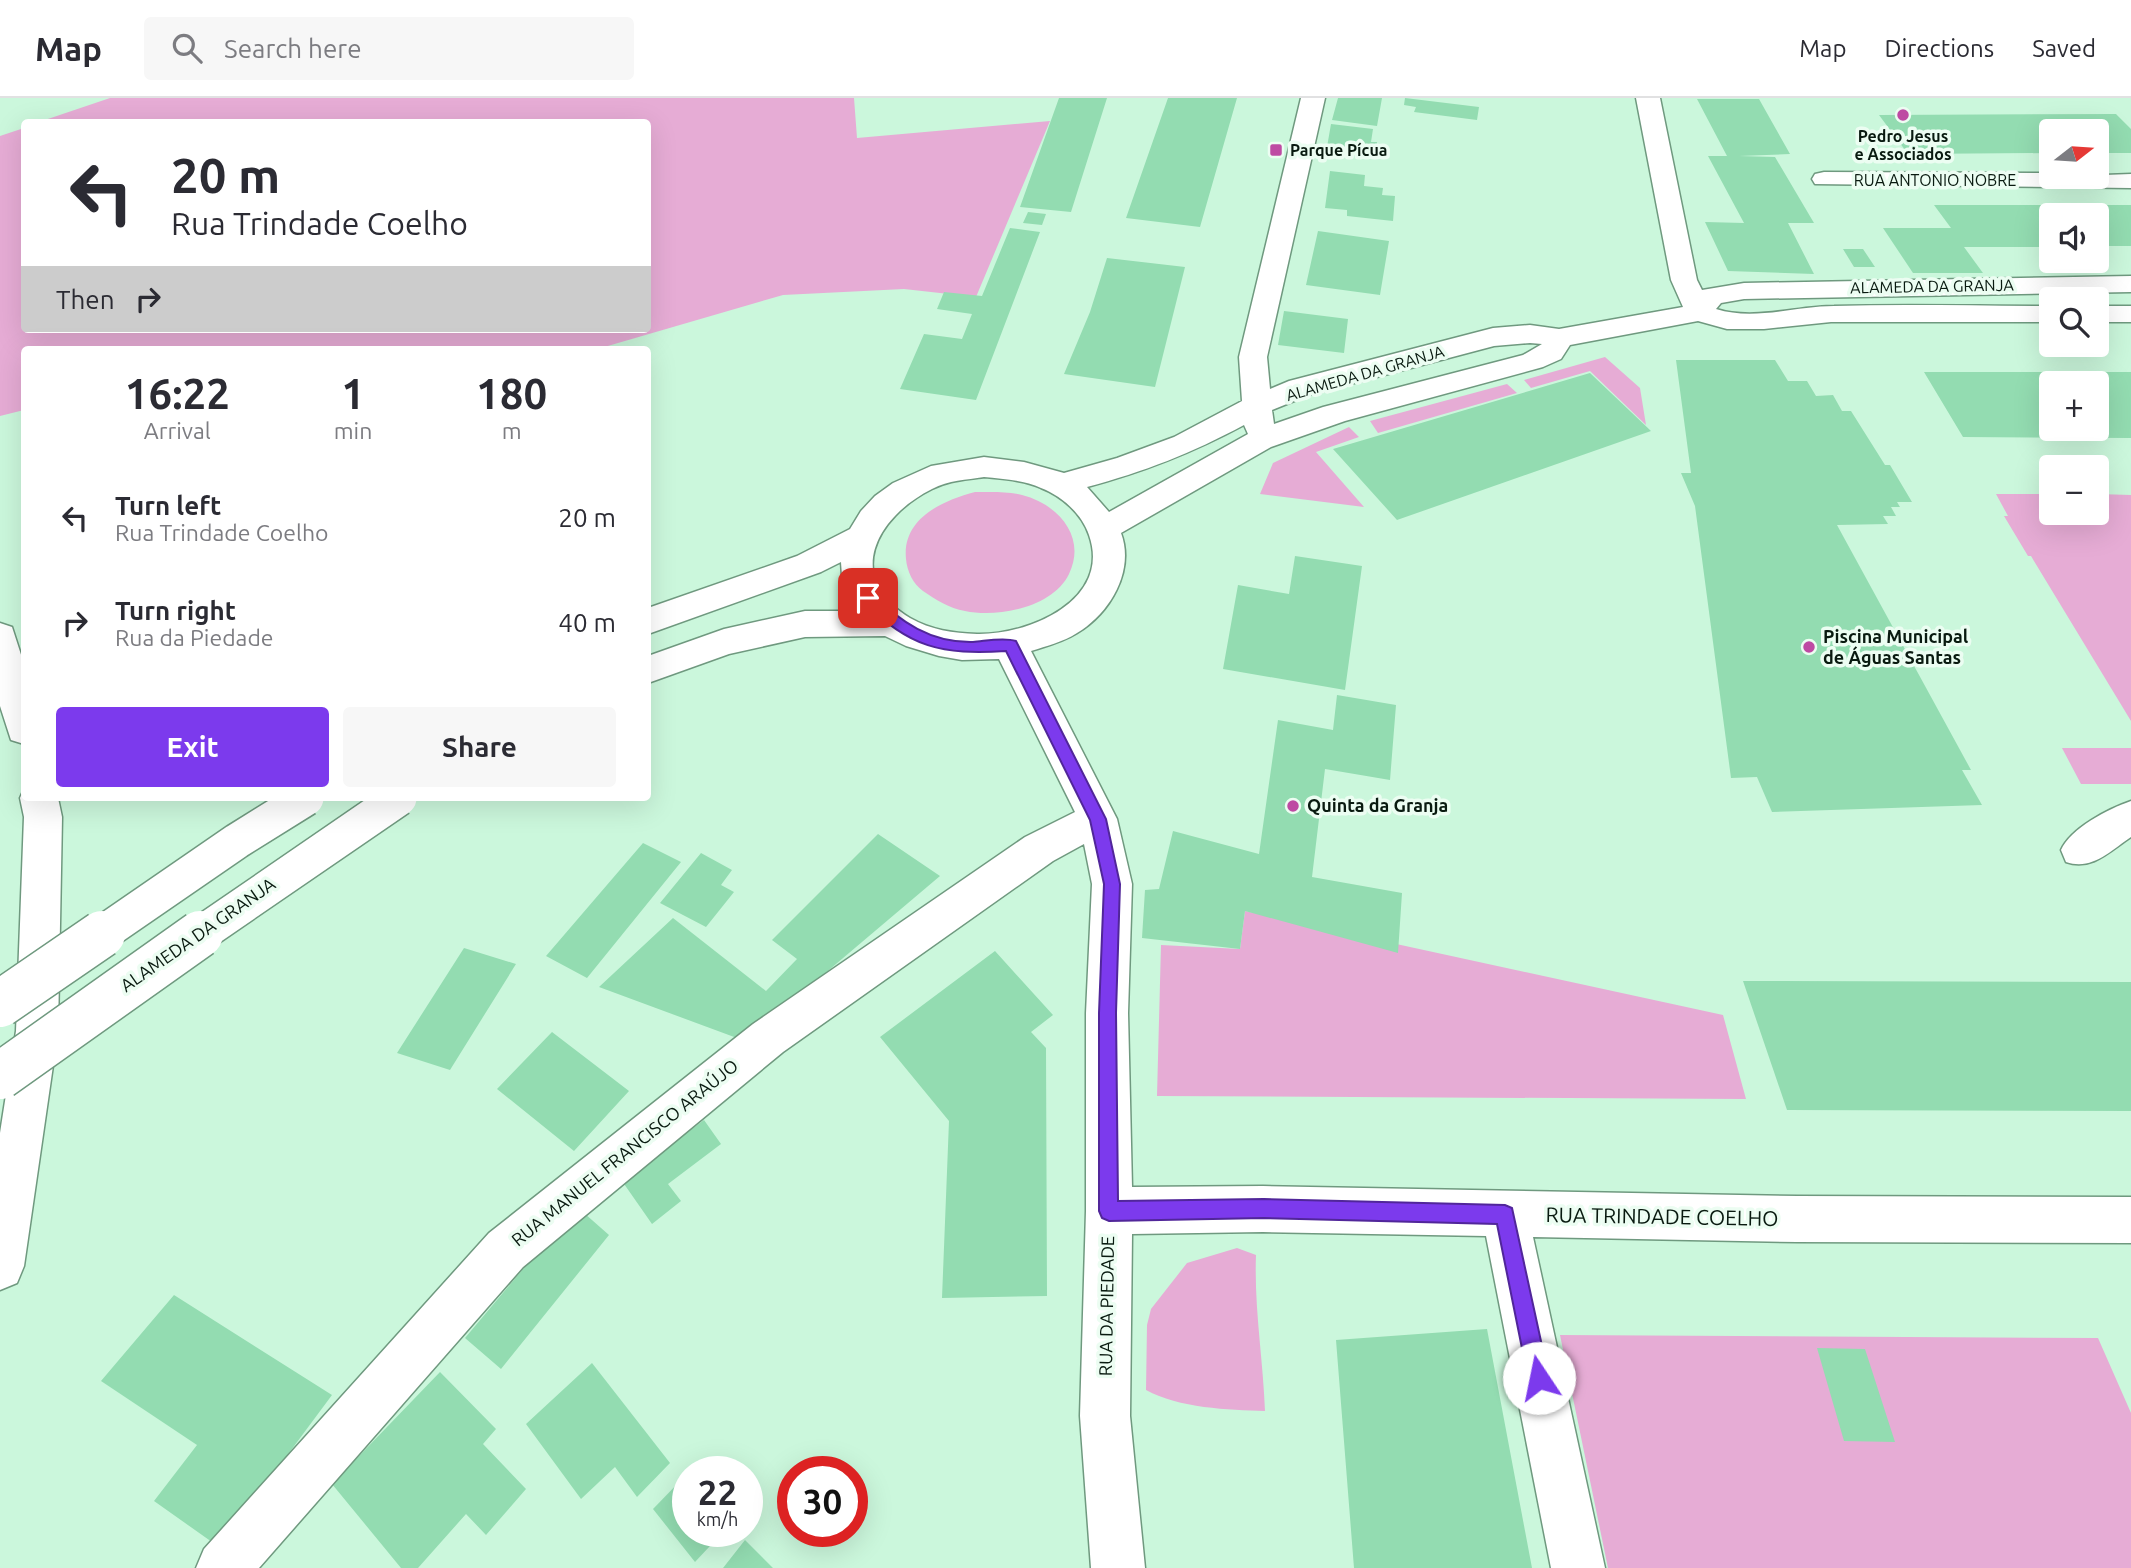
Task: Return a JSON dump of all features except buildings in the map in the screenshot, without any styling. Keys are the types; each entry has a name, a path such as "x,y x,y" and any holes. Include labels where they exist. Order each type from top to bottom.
{"street":[{"path":"1260,440 1256,406 1255,349 1313,98"},
{"path":"1648,98 1684,279 1699,312"},
{"name":"RUA ANTONIO NOBRE","path":"1824,179 2131,181"},
{"name":"ALAMEDA DA GRANJA","path":"1699,312 1712,296 1744,291 2131,284"},
{"name":"ALAMEDA DA GRANJA","path":"1061,484 1127,466 1185,444 1256,406 1299,388 1493,337 1530,334 1559,338 1699,312 1727,321 1764,321 1831,314 2039,314"},
{"path":"2109,314 2131,314"},
{"name":"ALAMEDA DA GRANJA","path":"1105,528 1260,440 1334,414 1533,361 1551,353 1559,338"},
{"path":"984,467 1024,471 1061,484 1087,503 1105,528 1110,556 1102,585 1082,611 1051,632 1011,645 968,648 928,640 893,623 868,598 856,568 861,537 879,509 908,487 944,472 984,467"},
{"path":"651,620 809,565 861,537"},
{"path":"651,669 724,642 805,624 893,623"},
{"path":"0,636 21,718"},
{"name":"RUA DA PIEDADE","path":"1011,645 1018,664 1098,819 1112,884 1107,1013 1109,1211 1105,1416 1118,1568"},
{"path":"0,1266 37,1031 43,817 39,801"},
{"path":"0,1004 237,841 301,801"},
{"name":"ALAMEDA DA GRANJA","path":"0,1076 276,880 394,801"},
{"path":"2080,850 2131,817"},
{"name":"RUA MANUEL FRANCISCO ARAÚJO","path":"223,1568 506,1250 768,1038 1039,849 1098,819"},
{"name":"RUA TRINDADE COELHO","path":"1109,1211 1264,1209 1505,1215 2131,1220"},
{"path":"1505,1215 1578,1568"}],"shaded area":[{"path":"110,98 854,98 857,138 1050,121 976,297 904,289 783,295 608,346 21,346 21,411 0,416 0,136 21,129 21,333 651,333 651,119 48,119"},
{"path":"1605,357 1640,388 1646,425 1590,371 1531,388 1524,380"},
{"path":"1507,384 1517,393 1378,433 1370,421"},
{"path":"1349,427 1359,437 1316,452 1364,507 1260,494 1273,463"},
{"path":"975,492 1010,493 1035,499 1057,514 1066,524 1072,535 1074,560 1069,574 1051,595 1024,608 979,613 948,606 916,585 909,573 906,559 906,545 910,533 926,514 937,507"},
{"path":"1996,494 2039,494 2039,525 2109,525 2109,494 2131,495 2131,721 2004,516 2008,516"},
{"path":"2062,748 2131,748 2131,784 2081,784"},
{"path":"1245,911 1723,1015 1746,1099 1157,1096 1161,945 1240,949"},
{"path":"1237,1248 1256,1255 1256,1294 1265,1411 1188,1404 1146,1390 1147,1325 1151,1309 1187,1263"},
{"path":"1560,1335 2098,1338 2131,1413 2131,1568 1608,1568"}],"place":[{"name":"Pedro Jesus e Associados","path":"1903,115"},
{"name":"Parque Pícua","path":"1276,150"},
{"name":"Piscina Municipal de Águas Santas","path":"1809,647"},
{"name":"Quinta da Granja","path":"1293,806"}],"route":[{"path":"868,598 893,623 928,640 968,648 1011,645 1018,664 1098,819 1112,884 1107,1013 1109,1211 1264,1209 1505,1215 1539,1378"}]}
